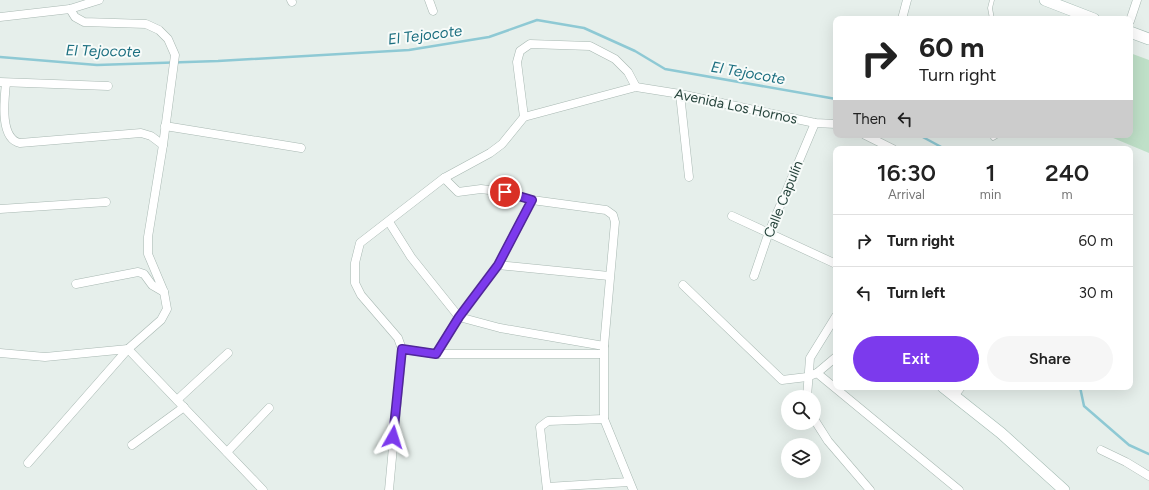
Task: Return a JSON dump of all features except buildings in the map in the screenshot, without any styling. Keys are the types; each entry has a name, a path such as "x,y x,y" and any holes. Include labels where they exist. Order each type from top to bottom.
{"street":[{"path":"0,17 70,9 99,0"},
{"path":"429,0 433,11"},
{"path":"903,16 907,0"},
{"path":"1045,0 1086,16"},
{"path":"1132,16 1137,0"},
{"path":"28,463 128,349 161,320 167,309 164,292 148,254 148,237 163,145 174,56 168,39 159,30 146,24 84,22 75,18 70,9"},
{"path":"1133,33 1149,39"},
{"path":"389,490 402,349 398,338 361,295 355,283 355,263 360,243 444,178 490,153 502,144 524,117 636,88 628,72 615,59 590,46 530,44 520,51 516,62 524,117"},
{"path":"108,86 3,82 2,126 7,138 12,142 20,143 141,133 151,136 163,145"},
{"name":"Avenida Los Hornos","path":"636,88 680,94 815,123 833,124"},
{"path":"680,94 689,177"},
{"name":"Calle Capulín","path":"754,276 769,232 815,123"},
{"path":"165,126 301,148"},
{"path":"871,138 887,146"},
{"path":"444,178 458,192 481,189 505,192 532,200 610,212 615,222 609,276 604,350 604,419 631,486 547,489 540,426 548,421 604,419"},
{"path":"436,354 459,317 498,265 532,200"},
{"path":"0,209 106,202"},
{"path":"732,216 833,263"},
{"path":"389,222 411,257 459,317 500,328 604,350"},
{"path":"498,265 609,276"},
{"path":"76,284 138,272 144,274 152,285 164,292"},
{"path":"683,285 782,380 807,377 817,373 833,360"},
{"path":"807,390 807,377 810,358 833,321"},
{"path":"0,354 45,357 128,349"},
{"path":"128,349 263,490"},
{"path":"402,349 436,354 604,350"},
{"path":"177,400 228,353"},
{"path":"817,373 833,386"},
{"path":"838,390 959,490"},
{"path":"947,390 1001,432 1064,490"},
{"path":"954,396 959,390"},
{"path":"132,445 184,407"},
{"path":"227,452 270,408"},
{"path":"821,430 828,441 870,490"},
{"path":"1101,450 1126,462 1149,476"}],"lane":[{"path":"991,16 990,8 992,0"}],"green space":[{"path":"1133,54 1149,60 1149,153 1113,138 1133,138"}],"waterway":[{"name":"El Tejocote","path":"0,57 97,65 218,61 409,50 489,37 537,20 584,28 635,51 665,69 833,98"},
{"name":"El Tejocote","path":"925,138 939,146"},
{"name":"El Tejocote","path":"1081,390 1084,406 1129,445 1149,454"}],"route":[{"path":"393,437 402,349 436,354 459,317 498,265 532,200 505,192"}]}
